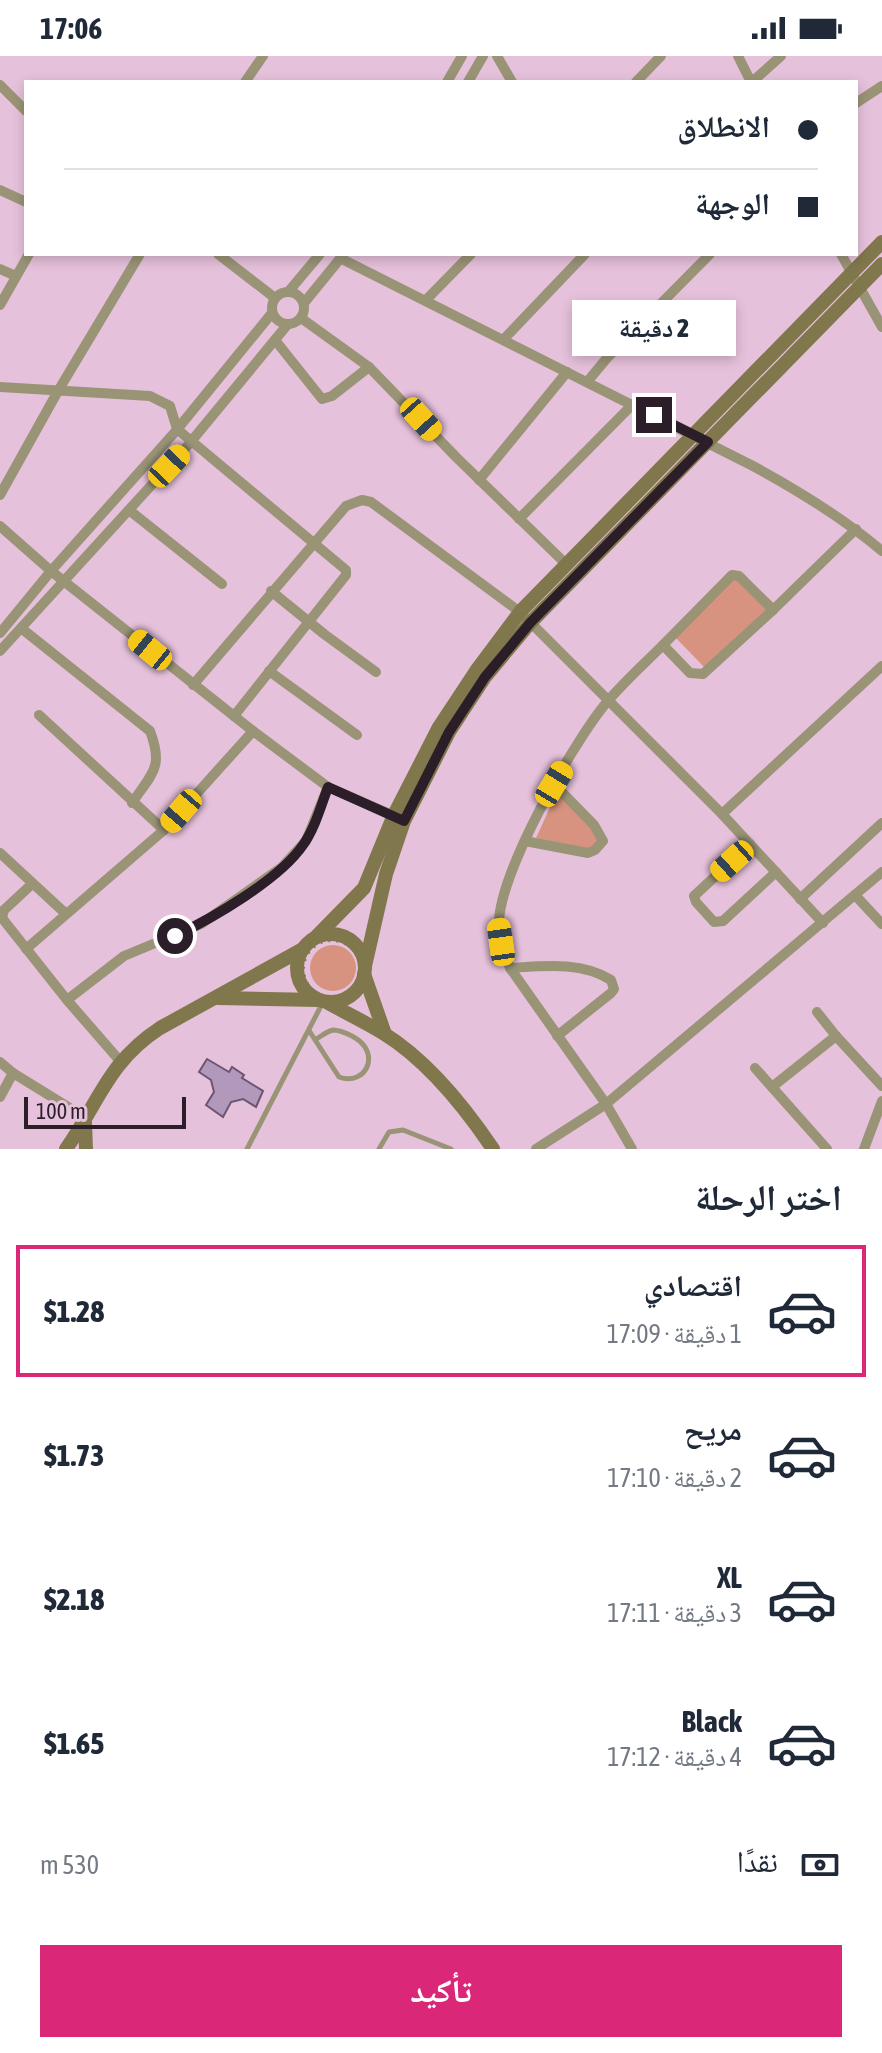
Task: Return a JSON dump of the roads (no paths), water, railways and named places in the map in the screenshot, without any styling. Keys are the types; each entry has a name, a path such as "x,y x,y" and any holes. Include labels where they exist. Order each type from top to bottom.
{"street":[{"path":"246,80 263,56"},
{"path":"448,80 462,56"},
{"path":"469,80 483,56"},
{"path":"497,56 511,80"},
{"path":"638,80 661,56"},
{"path":"738,56 750,80"},
{"path":"753,80 781,56"},
{"path":"0,85 24,109"},
{"path":"858,102 882,86"},
{"path":"0,190 24,201"},
{"path":"525,617 701,439 882,242"},
{"path":"0,305 28,256"},
{"path":"0,495 139,256"},
{"path":"221,256 275,298"},
{"path":"275,298 289,291 318,256"},
{"path":"301,318 304,303 342,256 818,502 882,551"},
{"path":"426,300 469,256"},
{"path":"504,339 583,256"},
{"path":"587,382 708,256"},
{"path":"842,256 882,327"},
{"path":"66,1149 120,1061 160,1028 303,949 364,888 399,818 449,732 525,617 566,564 882,264"},
{"path":"0,269 16,276"},
{"path":"289,291 298,295 304,303"},
{"path":"0,633 237,359 272,313 275,298"},
{"path":"272,313 278,321 288,324"},
{"path":"0,651 192,441 288,324 301,318"},
{"path":"301,318 369,367 566,564"},
{"path":"275,340 322,399 332,396 369,367"},
{"path":"479,480 567,372"},
{"path":"0,387 150,396 170,406 177,429 347,573 234,716"},
{"path":"519,519 633,404"},
{"path":"193,685 346,506 362,500 371,502 525,617 722,814 823,923"},
{"path":"129,510 222,584"},
{"path":"0,526 193,685 328,787 399,818"},
{"path":"663,645 690,673 703,674 856,529"},
{"path":"632,1149 606,1104 510,968 501,942 499,924 504,895 525,841 554,784 591,722 608,701 732,575 739,576 773,610"},
{"path":"271,591 376,672"},
{"path":"21,628 150,731 158,753 156,766 132,803"},
{"path":"722,814 882,666"},
{"path":"269,671 357,735"},
{"path":"39,715 164,830"},
{"path":"26,949 164,830 253,731"},
{"path":"525,841 588,853 603,841 594,825 554,784"},
{"path":"67,1000 124,956 201,924 282,867 306,841 328,787"},
{"path":"218,998 323,1002 352,995 358,989 365,970 399,818"},
{"path":"800,899 882,823"},
{"path":"750,844 694,896 714,922 723,921 776,872"},
{"path":"0,853 65,913"},
{"path":"536,1149 606,1104 882,872"},
{"path":"32,884 1,915 67,1000 120,1061"},
{"path":"855,895 882,924"},
{"path":"316,937 344,937 358,948 385,1034"},
{"path":"303,949 297,972 300,984 308,994 385,1034 415,1059 463,1107 493,1149"},
{"path":"510,968 559,966 592,971 611,980 614,989 611,993 557,1036"},
{"path":"817,1012 882,1086"},
{"path":"772,1087 836,1036"},
{"path":"0,1062 85,1121"},
{"path":"755,1068 827,1149"},
{"path":"0,1097 13,1073"},
{"path":"864,1149 882,1101"},
{"path":"85,1121 86,1149"}],"lane":[{"path":"247,1149 323,1002"},
{"path":"310,1032 315,1040 339,1077 347,1080 357,1078 368,1066 369,1052 363,1042 344,1032 331,1030 315,1040"},
{"path":"379,1149 389,1132 403,1130 451,1149"}]}
